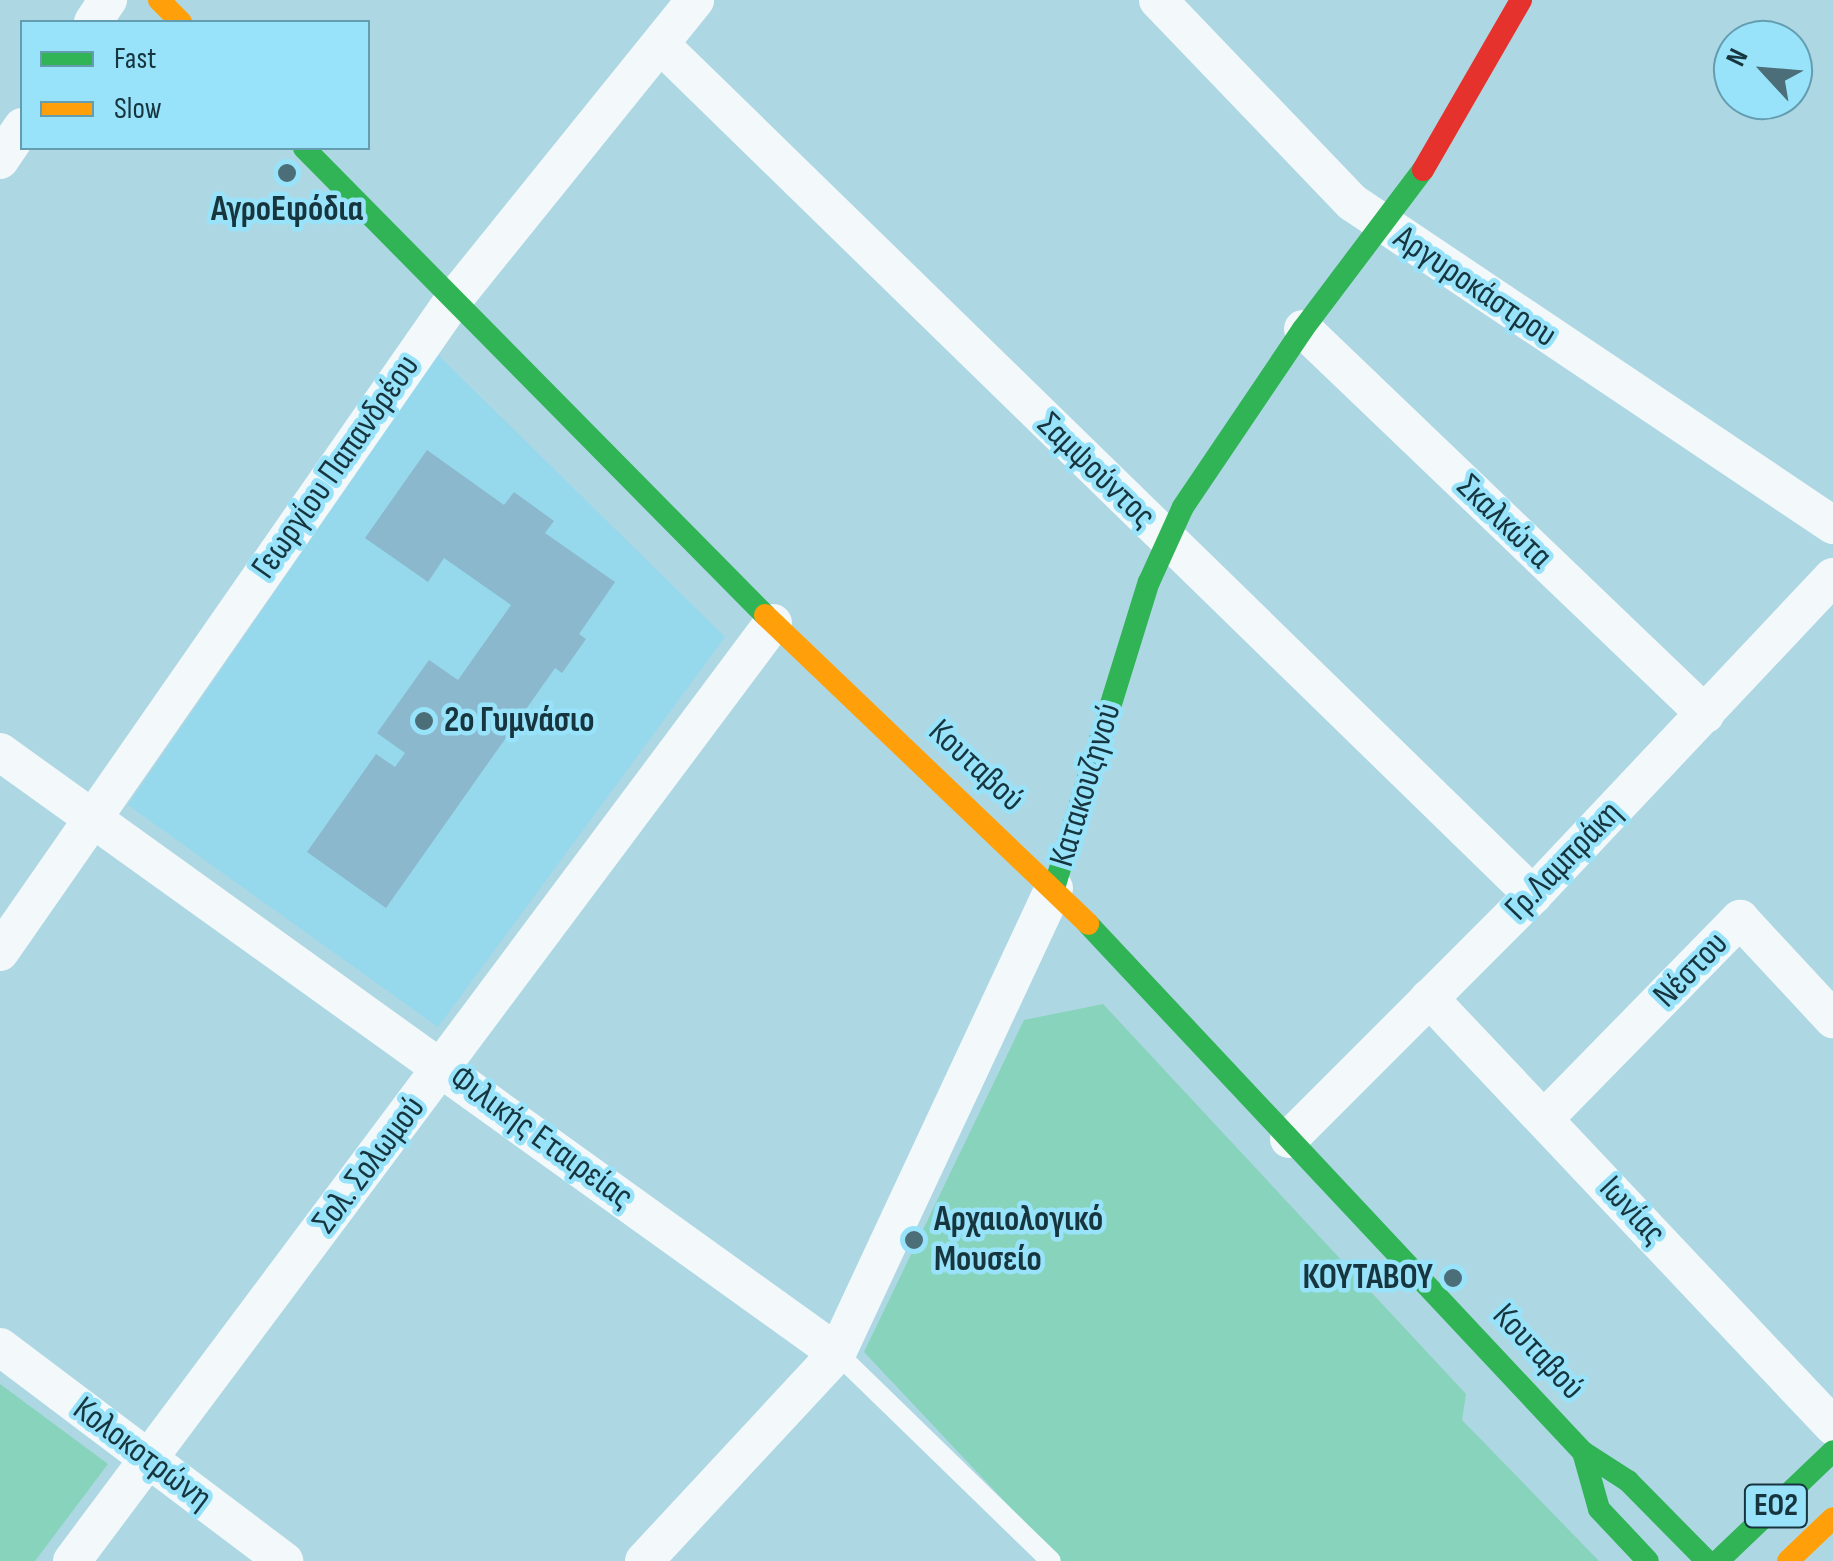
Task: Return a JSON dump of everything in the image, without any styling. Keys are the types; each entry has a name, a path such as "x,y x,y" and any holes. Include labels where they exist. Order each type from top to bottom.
{"street":[{"path":"159,0 179,20"},
{"name":"Γεωργίου Παπανδρέου","path":"0,952 454,299 695,0"},
{"name":"Αργυροκάστρου","path":"1158,0 1302,155 1382,225 1833,525"},
{"name":"Κατακουζηνού","path":"644,1561 838,1353 1054,888 1167,541 1206,468 1437,149 1521,0"},
{"name":"Σαμψούντος","path":"661,45 1533,895"},
{"path":"0,160 20,129"},
{"name":"Κουταβού","path":"306,150 773,623 1054,888 1583,1452"},
{"name":"Σκαλκώτα","path":"1303,329 1705,714"},
{"name":"Γρ.Λαμπράκη","path":"1290,1139 1533,895 1833,577"},
{"name":"Σολ. Σολωμού","path":"72,1561 773,623"},
{"name":"Φιλικής Εταιρείας","path":"0,752 838,1353"},
{"name":"Νέστου","path":"1546,1118 1740,919 1833,1019"},
{"name":"Ιωνίας","path":"1429,998 1833,1426"},
{"name":"Κολοκοτρώνη","path":"0,1347 284,1561"},
{"name":"ΕΟ2","path":"1718,1561 1833,1451"},
{"path":"1583,1452 1599,1509 1648,1561"},
{"path":"1583,1452 1628,1480 1707,1561"},
{"name":"ΕΟ2","path":"1788,1561 1833,1518"}],"lane":[{"name":"Φιλικής Εταιρείας","path":"838,1353 1051,1561"}],"shaded area":[{"name":"2ο Γυμνάσιο","path":"438,355 725,637 438,1027 128,805"}],"green space":[{"path":"1103,1004 1466,1394 1462,1420 1599,1561 1061,1561 864,1352 1024,1020"},
{"path":"0,1384 108,1464 35,1561 0,1561"}],"building":[{"path":"427,450 504,505 514,492 554,521 545,533 615,582 579,634 586,639 562,673 555,668 386,908 307,852 376,754 395,767 405,753 377,733 429,660 458,680 511,605 444,558 428,582 365,538"}],"traffic: fast":[{"path":"306,150 765,615"},
{"path":"1054,888 1149,582 1183,507 1303,329 1423,170"},
{"path":"1088,924 1583,1452 1628,1481 1707,1561"},
{"path":"1718,1561 1833,1451"},
{"path":"1583,1452 1599,1509 1648,1561"}],"traffic: slow":[{"path":"159,0 179,20"},
{"path":"765,615 1088,924"},
{"path":"1788,1561 1833,1518"}],"traffic: jam":[{"path":"1423,170 1521,0"}],"place":[{"name":"ΑγροΕφόδια","path":"287,173"},
{"name":"2ο Γυμνάσιο","path":"424,721"},
{"name":"Αρχαιολογικό Μουσείο","path":"914,1240"},
{"name":"ΚΟΥΤΑΒΟΥ","path":"1453,1278"}]}
